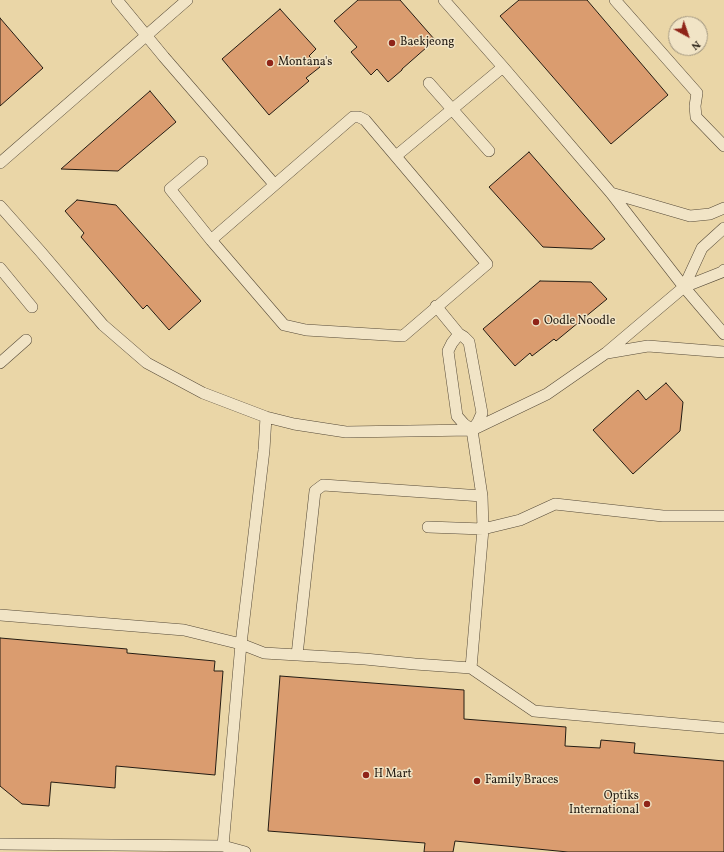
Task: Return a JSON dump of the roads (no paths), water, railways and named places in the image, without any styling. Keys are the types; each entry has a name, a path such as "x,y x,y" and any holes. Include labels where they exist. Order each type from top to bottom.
{"lane":[{"path":"117,0 168,63 274,184"},
{"path":"0,163 187,0"},
{"path":"615,0 697,93 695,106 696,117 724,146"},
{"path":"447,1 611,193 684,287 724,334"},
{"path":"396,156 503,67"},
{"path":"429,83 489,151"},
{"path":"202,162 170,189 211,240 284,325 306,330 402,336 487,264 365,120 359,117 353,117 211,240"},
{"path":"611,193 690,216 710,214 724,208"},
{"path":"0,206 103,326 148,363 203,393 266,417 294,424 346,432 472,430 547,394 606,353 684,287 724,270"},
{"path":"684,287 702,248 724,228"},
{"path":"0,268 32,307"},
{"path":"436,306 459,334 469,342 482,413 472,430"},
{"path":"459,334 448,351 457,416 472,430 482,496 483,529 471,668"},
{"path":"0,363 26,340"},
{"path":"606,353 648,346 724,352"},
{"path":"223,846 241,644 264,450 266,417"},
{"path":"296,655 315,491 323,484 482,496"},
{"path":"428,527 483,529 520,520 555,504 663,516 724,516"},
{"path":"0,615 184,630 241,644 264,653 365,659 471,668 534,711 724,728"},
{"path":"0,844 223,846 245,852"}],"place":[{"name":"Baekjeong","path":"392,43"},
{"name":"Montana's","path":"270,63"},
{"name":"Oodle Noodle","path":"536,322"},
{"name":"H Mart","path":"366,775"},
{"name":"Family Braces","path":"477,781"},
{"name":"Optiks International","path":"647,804"}]}
